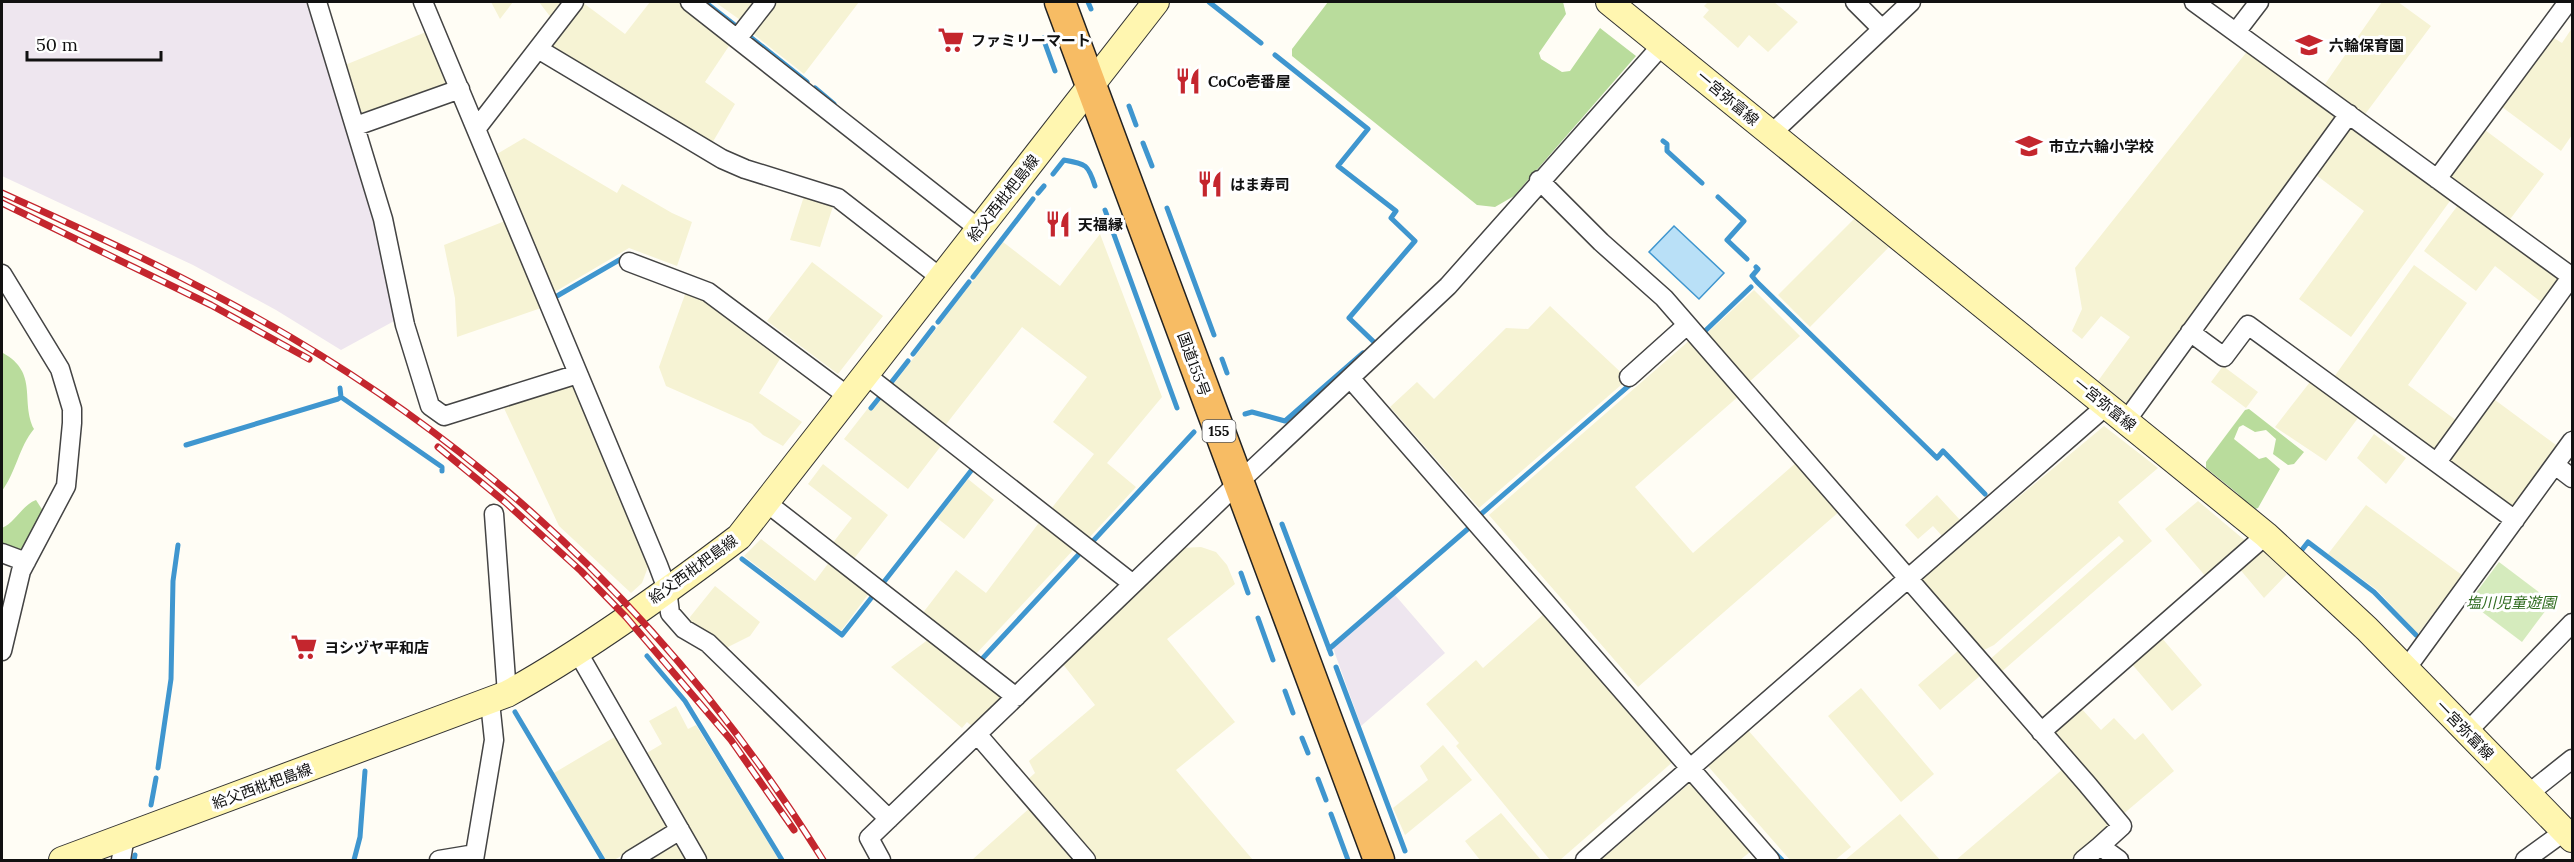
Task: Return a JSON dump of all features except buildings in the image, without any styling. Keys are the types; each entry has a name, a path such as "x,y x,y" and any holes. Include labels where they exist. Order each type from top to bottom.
{"highway":[{"name":"国道155号","path":"1060,2 1379,861"}],"main road":[{"name":"給父西枇杷島線","path":"62,861 123,848 499,698 577,651 739,537 1156,2"},
{"name":"一宮弥富線","path":"1609,2 2266,535 2406,669 2569,835"}],"street":[{"path":"317,2 383,219 405,325 430,406 444,416 578,374"},
{"path":"423,2 667,589 670,613 684,629 708,642 889,819"},
{"path":"476,129 574,2"},
{"path":"690,2 979,229"},
{"path":"737,39 766,2"},
{"path":"1855,2 1882,28"},
{"path":"1772,134 1911,2"},
{"path":"2194,2 2572,277 2437,462"},
{"path":"2236,32 2259,2"},
{"path":"2437,179 2568,2"},
{"path":"881,861 869,838 1238,483 1448,286 1539,180 1663,44"},
{"path":"538,49 722,159 745,169 838,198 941,278"},
{"path":"356,126 460,89"},
{"path":"1584,861 1908,578 2116,414 2190,332 2349,114"},
{"path":"1539,180 1601,242 1664,298 2122,826 2082,861"},
{"path":"629,262 708,292 849,397"},
{"path":"2,274 60,369 72,409 71,450 66,486 26,562 10,580 2,651"},
{"path":"1629,377 1687,325"},
{"path":"2190,332 2224,357 2248,325 2515,520"},
{"path":"866,375 1133,584"},
{"path":"1350,378 1690,768 1759,857"},
{"path":"2406,669 2572,441"},
{"path":"2555,465 2572,478"},
{"path":"767,503 1016,697"},
{"path":"439,861 474,857 494,740 499,698 494,514"},
{"path":"2041,732 2266,535"},
{"path":"2,553 26,562"},
{"path":"2467,732 2572,623"},
{"path":"577,651 698,861"},
{"path":"977,734 1086,861"},
{"path":"2528,794 2572,759"},
{"path":"631,861 680,830"},
{"path":"2525,861 2569,835"},
{"path":"2100,846 2119,861"}],"shaded area":[{"path":"2,2 310,2 367,189 396,320 341,350 276,310 193,265 2,176"},
{"path":"491,2 513,2 500,19"},
{"path":"539,2 565,2 552,19"},
{"path":"582,2 625,34 650,2 678,2 731,43 705,82 735,104 711,145 550,50 549,43"},
{"path":"715,2 759,2 743,22"},
{"path":"770,2 859,2 804,74 748,30"},
{"path":"1708,2 1774,2 1798,22 1768,52 1749,35 1738,48 1703,17 1709,10 1704,6"},
{"path":"2382,2 2398,2 2431,26 2363,117 2323,87"},
{"path":"2572,28 2572,135 2561,151 2498,104 2549,35 2562,43"},
{"path":"426,32 449,87 360,113 345,65"},
{"path":"2249,49 2335,113 2336,120 2129,406 2098,381 2130,337 2101,316 2082,339 2072,331 2082,309 2075,268"},
{"path":"2351,124 2450,195 2450,201 2351,337 2299,299 2364,211 2312,172"},
{"path":"2481,127 2544,174 2508,222 2448,178"},
{"path":"524,138 617,193 622,184 692,222 677,266 629,248 553,293 497,154"},
{"path":"805,193 835,200 820,247 790,240"},
{"path":"2462,204 2563,276 2545,305 2495,266 2476,291 2424,251 2458,205"},
{"path":"1858,215 1892,244 1810,327 1778,295"},
{"path":"505,221 541,308 457,337 455,298 444,245"},
{"path":"1100,234 1162,397 1107,463 1136,487 1089,538 1051,509 1094,454 1053,422 1087,377 1022,327 944,427 892,386 1003,242 1060,286"},
{"path":"812,262 883,316 838,374 767,321"},
{"path":"2414,265 2467,303 2408,385 2460,423 2438,453 2334,377"},
{"path":"688,286 783,354 759,393 802,422 783,446 763,435 752,424 666,386 659,367"},
{"path":"1754,290 1800,336 1747,384 1704,336"},
{"path":"1550,306 1628,379 1479,508 1390,407 1417,382 1434,399 1506,328 1528,329"},
{"path":"1691,339 1740,395 1635,487 1693,553 1798,461 1841,510 1638,687 1489,515"},
{"path":"2223,366 2258,392 2246,408 2211,382"},
{"path":"2310,382 2358,418 2326,461 2275,427"},
{"path":"569,384 576,386 648,567 642,583 631,593 559,526 502,404"},
{"path":"884,396 944,442 908,489 844,439 869,407 873,410"},
{"path":"2491,397 2556,445 2511,508 2446,458"},
{"path":"2104,426 2158,468 2118,502 2152,541 1999,674 1988,661 2124,541 2119,536 1994,645 1980,652 1918,581"},
{"path":"2374,434 2406,458 2386,484 2357,458"},
{"path":"823,464 888,515 853,560 832,544 852,518 808,484"},
{"path":"968,479 994,500 964,539 937,518"},
{"path":"1937,495 1961,521 1943,537 1933,526 1918,539 1905,525"},
{"path":"2198,501 2248,543 2207,578 2165,529"},
{"path":"2366,505 2462,575 2418,634 2377,590 2328,554"},
{"path":"1041,520 1076,547 975,655 922,614 956,570 986,593"},
{"path":"761,539 815,581 830,561 870,592 841,631 744,556"},
{"path":"1201,547 1216,552 1227,565 1235,584 1167,639 1235,722 1176,770 1253,860 1094,860 1026,781 1035,773 1029,761 1095,705 1062,663 1181,548"},
{"path":"2260,548 2289,572 2264,598 2238,567"},
{"path":"715,586 760,622 750,636 724,649 691,625 690,617"},
{"path":"1395,595 1445,653 1361,726 1333,648"},
{"path":"1546,612 1675,760 1560,860 1550,860 1456,746 1459,743 1426,704 1476,660 1483,668"},
{"path":"2161,637 2202,685 2172,711 2131,663"},
{"path":"929,639 1003,695 1004,702 975,729 967,722 962,728 891,667"},
{"path":"1959,650 1981,675 1940,710 1918,685"},
{"path":"1861,688 1934,774 1901,802 1828,716"},
{"path":"676,706 688,729 696,725 779,860 708,860 645,754 662,744 649,721"},
{"path":"2080,707 2101,730 2114,718 2135,740 2143,733 2174,771 2121,816 2054,737 2055,730"},
{"path":"1747,729 1851,847 1835,860 1790,860 1707,765"},
{"path":"618,735 670,824 668,830 614,860 606,860 554,773"},
{"path":"1443,745 1472,780 1405,835 1393,808 1428,780 1420,766"},
{"path":"2064,768 2112,825 2070,860 1956,860"},
{"path":"1691,782 1750,852 1740,860 1601,860"},
{"path":"1032,806 1079,860 973,859"},
{"path":"1501,813 1541,860 1480,860 1465,841"},
{"path":"1900,814 1940,860 1845,860"},
{"path":"677,844 682,845 691,860 650,860"}],"green space":[{"path":"1328,2 1563,2 1566,14 1539,53 1541,59 1562,72 1570,71 1600,28 1636,56 1514,196 1495,207 1477,205 1292,56 1292,49"},
{"path":"3,353 14,361 25,378 28,408 34,429 2,491"},
{"path":"2249,409 2304,452 2294,464 2288,465 2273,454 2276,439 2266,430 2255,432 2243,425 2239,427 2234,439 2259,459 2266,457 2280,469 2258,508 2252,510 2237,493 2206,468 2206,462 2245,410"},
{"path":"36,500 45,514 19,554 2,546 2,528"},
{"name":"塩川児童遊園","path":"2499,562 2552,602 2522,642 2469,602"}],"water":[{"path":"1674,226 1724,273 1699,299 1649,252"}],"waterway":[{"path":"705,2 736,26"},
{"path":"1088,2 1091,9"},
{"path":"1209,2 1261,43"},
{"path":"749,36 807,82"},
{"path":"1043,38 1055,71"},
{"path":"1275,55 1368,129 1338,166 1396,211 1391,218 1415,241 1349,318 1375,343"},
{"path":"815,88 834,104"},
{"path":"1129,106 1136,125"},
{"path":"1663,141 1667,144 1667,151 1702,183"},
{"path":"1143,143 1152,166"},
{"path":"1053,174 1064,160 1082,164 1088,169 1095,186"},
{"path":"1038,193 1044,186"},
{"path":"1718,197 1744,221 1727,240 1747,259"},
{"path":"973,277 1033,199"},
{"path":"1167,208 1214,335"},
{"path":"1105,210 1177,408"},
{"path":"557,296 626,256"},
{"path":"1756,267 1758,269 1752,276 1757,282 1937,458 1943,451 1985,494"},
{"path":"938,322 969,282"},
{"path":"1703,333 1751,287"},
{"path":"913,354 933,328"},
{"path":"1245,414 1252,412 1285,421 1363,353"},
{"path":"1222,359 1227,373"},
{"path":"890,384 908,361"},
{"path":"1480,515 1633,382"},
{"path":"186,445 338,399 341,397 340,388"},
{"path":"341,397 442,467 442,471"},
{"path":"871,408 879,398"},
{"path":"1094,540 1194,432"},
{"path":"883,583 974,467"},
{"path":"1282,524 1331,654"},
{"path":"1329,649 1470,527"},
{"path":"2301,551 2308,542 2374,592 2416,635"},
{"path":"158,768 171,679 173,581 178,545"},
{"path":"982,659 1081,552"},
{"path":"742,559 842,635 872,597"},
{"path":"1241,573 1248,593"},
{"path":"1258,618 1273,660"},
{"path":"647,656 685,701 782,860"},
{"path":"1336,667 1405,851"},
{"path":"1285,691 1293,713"},
{"path":"515,712 603,860"},
{"path":"1302,738 1308,753"},
{"path":"354,860 360,837 365,771"},
{"path":"151,805 156,778"},
{"path":"1318,779 1326,800"},
{"path":"1331,814 1348,860"},
{"path":"1773,851 1782,860"},
{"path":"134,860 135,855"}],"railway":[{"path":"2,193 149,261 257,318 372,389 449,444 521,503 590,567 654,634 714,706 771,781 823,860"},
{"path":"2,203 211,305 309,359"},
{"path":"438,447 505,502 581,571 626,617 731,740 794,830"}],"place":[{"name":"ファミリーマート","path":"951,40"},
{"name":"六輪保育園","path":"2309,45"},
{"name":"CoCo壱番屋","path":"1188,81"},
{"name":"市立六輪小学校","path":"2029,146"},
{"name":"はま寿司","path":"1210,184"},
{"name":"天福縁","path":"1058,224"},
{"name":"ヨシヅヤ平和店","path":"304,647"}]}
